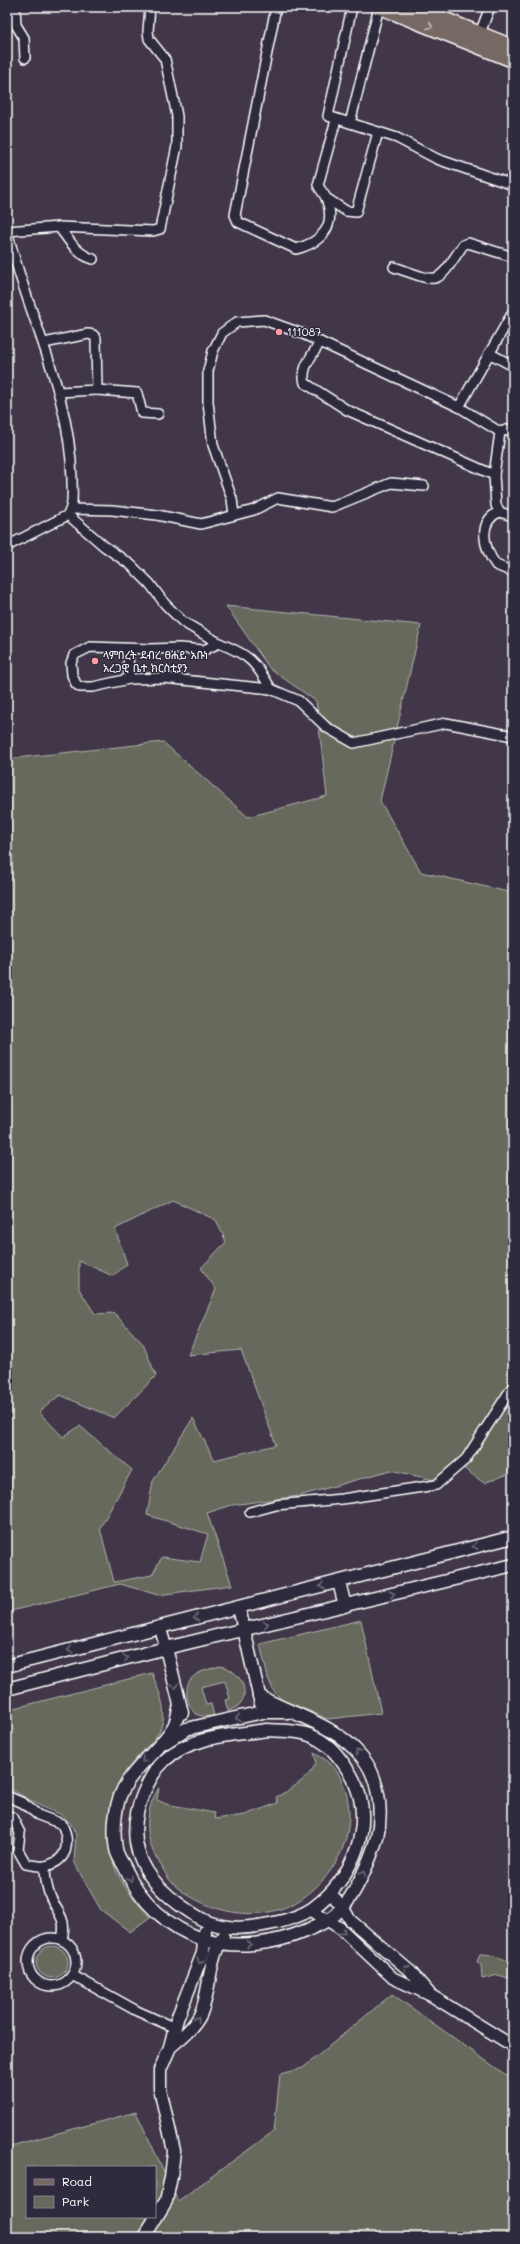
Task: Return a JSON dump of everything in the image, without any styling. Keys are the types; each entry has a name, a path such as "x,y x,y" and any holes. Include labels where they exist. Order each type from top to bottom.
{"main road":[{"path":"379,7 413,10 480,33 513,60"},
{"path":"413,10 496,47 513,47"},
{"path":"7,1666 513,1537"},
{"path":"7,1689 166,1648 513,1565"},
{"path":"339,1582 345,1606"},
{"path":"239,1608 267,1730"},
{"path":"166,1648 190,1745"},
{"path":"180,1705 174,1725 158,1747 137,1767 125,1785 116,1812 116,1850 130,1882 152,1910 177,1928 205,1940 252,1945 290,1938 328,1921 343,1907 372,1858 380,1823 377,1786 364,1758 342,1736 312,1720 291,1712 260,1696"},
{"path":"158,1747 186,1729 263,1712 291,1712"},
{"path":"267,1730 290,1732 313,1737 340,1755 359,1789 362,1816 360,1839 351,1864 331,1894 311,1910 290,1918 257,1926 229,1927 206,1923 167,1895 151,1878 137,1852 134,1827 137,1809 151,1775 165,1760 190,1745 213,1738 267,1730"},
{"path":"156,2217 166,2201 172,2177 174,2151 160,2082 160,2070 170,2047 175,2028 203,1953 206,1923"},
{"path":"170,2047 185,2035 201,2014 216,1948 229,1927"},
{"path":"144,2237 156,2218"}],"street":[{"path":"15,7 16,25 24,38 25,58"},
{"path":"150,7 148,31 149,38 165,59 177,116 177,146 160,229 153,231 59,227 7,231 11,259 44,343 58,392 71,456 70,512 104,546 131,565 150,584 165,604 184,622 219,643 244,653 259,667 271,689"},
{"path":"276,7 235,215 238,222 296,249 314,242 327,229 330,216 326,198 318,184 336,120"},
{"path":"352,7 329,114 330,119 350,123 396,138 437,160 513,185"},
{"path":"350,123 368,43 379,7"},
{"path":"480,33 490,7"},
{"path":"326,198 346,211 356,212 378,132"},
{"path":"59,227 78,252 83,256 94,259"},
{"path":"394,267 430,279 438,279 444,274 463,245 468,243 513,257"},
{"path":"459,407 513,312"},
{"path":"234,516 232,499 213,446 208,402 208,371 213,351 222,333 237,322 264,320 303,334 459,407 500,432 513,428"},
{"path":"44,343 93,335 96,338 97,390"},
{"path":"320,342 304,369 303,376 305,383 347,410 494,475"},
{"path":"489,353 513,366"},
{"path":"58,392 97,390 137,393 142,414 158,414"},
{"path":"499,512 496,506 494,475 500,432"},
{"path":"7,546 70,512 112,510 157,515 201,524 254,510 278,498 332,507 391,483 424,486"},
{"path":"513,516 499,512 492,515 485,525 484,534 487,548 496,565 513,572"},
{"path":"219,643 204,650 179,648 128,649 90,647 74,655 71,663 72,675 76,684 80,687 93,687 129,678 163,678 271,689 299,701 326,727 354,743 446,723 513,736"},
{"path":"128,649 129,678"},
{"path":"250,1512 276,1505 342,1499 436,1485 466,1459 513,1386"},
{"path":"160,1627 166,1648"},
{"path":"7,1796 23,1803 38,1814 62,1824 68,1836 67,1848 59,1859 45,1866 26,1864 18,1850 20,1833 12,1817 7,1815"},
{"path":"45,1866 45,1880 50,1897 64,1921 62,1939"},
{"path":"331,1894 343,1907 350,1920 411,1972 432,1996"},
{"path":"311,1910 340,1928 394,1978 432,1996 513,2046"},
{"path":"50,1937 62,1939 72,1948 76,1955 77,1964 72,1975 63,1984 47,1985 40,1983 30,1972 28,1957 36,1944 50,1937"},
{"path":"72,1975 137,2011 175,2028"}],"green space":[{"path":"226,606 421,625 380,801 421,872 513,893 513,1464 506,1475 484,1483 455,1462 434,1480 391,1470 299,1496 232,1505 207,1513 232,1585 158,1595 120,1584 7,1612 7,759 163,742 248,817 327,796 316,701 270,669","holes":["173,1200 216,1220 226,1242 201,1268 216,1289 188,1355 241,1350 276,1445 214,1460 193,1418 153,1481 147,1515 208,1534 200,1562 162,1557 152,1575 114,1582 100,1528 132,1470 80,1426 63,1437 39,1412 60,1395 114,1418 156,1376 143,1344 114,1313 95,1314 79,1289 79,1261 113,1276 127,1264 115,1229"]},
{"path":"361,1620 381,1713 328,1719 282,1700 274,1692 268,1678 260,1644"},
{"path":"220,1666 228,1669 240,1680 244,1687 242,1701 237,1707 228,1711 225,1700 230,1699 225,1681 201,1687 206,1705 211,1704 214,1716 198,1715 191,1708 187,1698 187,1688 189,1683 197,1674"},
{"path":"152,1673 160,1696 164,1714 161,1727 152,1742 138,1756 127,1772 121,1784 112,1812 110,1842 115,1868 126,1888 150,1917 130,1932 101,1910 82,1877 74,1861 76,1835 71,1824 60,1814 44,1808 7,1787 7,1710"},
{"path":"314,1753 330,1763 339,1775 345,1789 349,1820 347,1835 342,1849 327,1876 316,1887 304,1897 288,1906 255,1914 237,1913 203,1903 174,1885 154,1853 148,1835 148,1815 154,1797 159,1788 157,1800 166,1804 214,1813 215,1819 245,1815 278,1803 276,1797 298,1784 312,1770 316,1762"},
{"path":"49,1946 55,1946 64,1950 68,1962 64,1974 55,1978 49,1978 40,1974 36,1965 36,1959 40,1950"},
{"path":"480,1954 497,1957 513,1964 513,1982 512,1979 498,1975 482,1979 481,1965 477,1962"},
{"path":"392,1994 513,2080 513,2237 7,2237 7,2147 136,2112 178,2201 274,2131 280,2074 303,2068"}],"place":[{"name":"111087","path":"279,332"},
{"name":"ላምበረት ደብረ ፀሐይ አቡነ አረጋዊ ቤተ ክርስቲያን","path":"95,661"}]}
